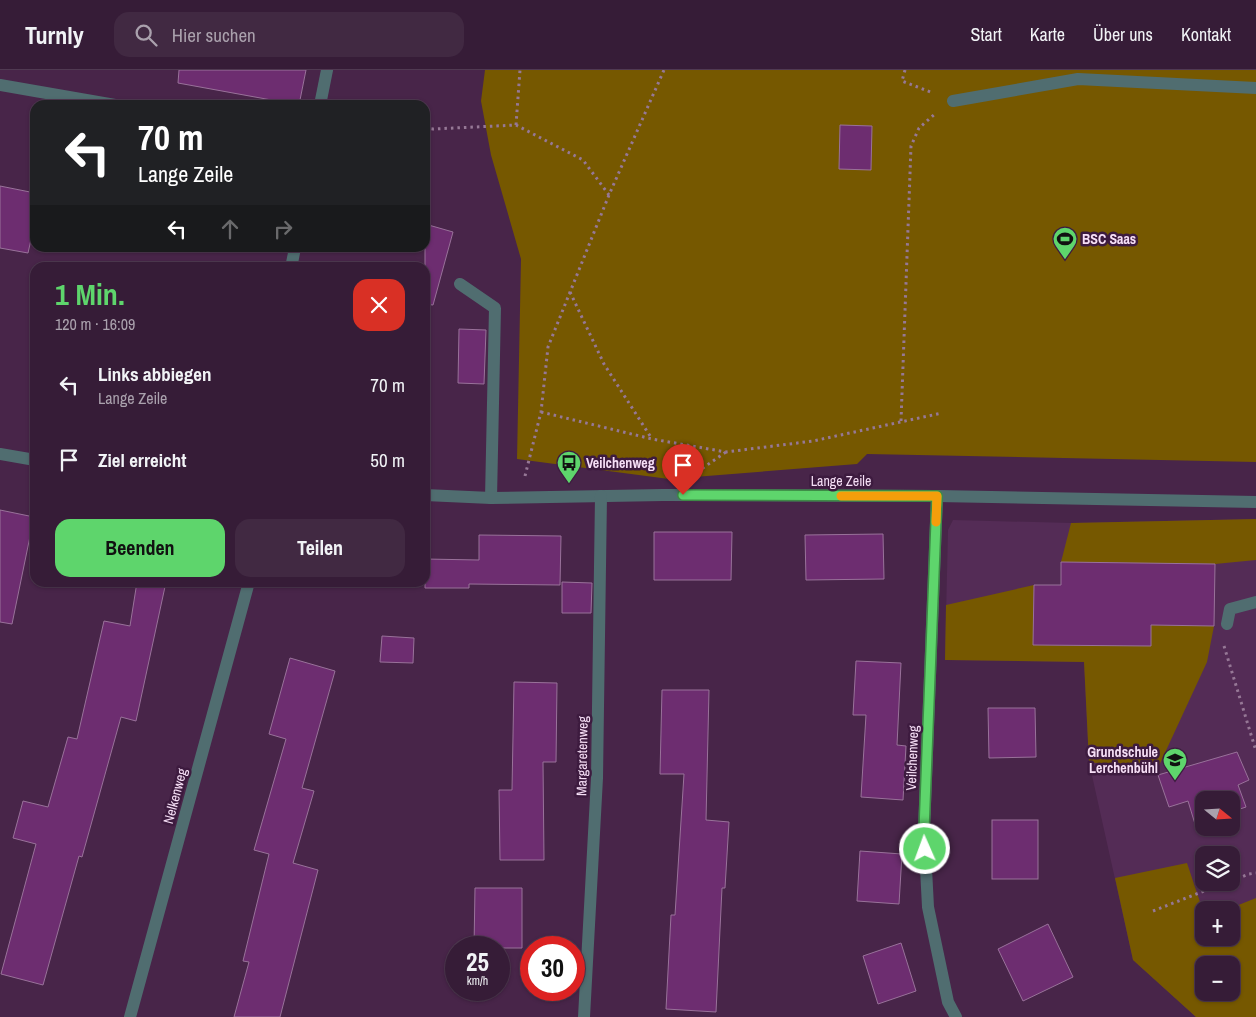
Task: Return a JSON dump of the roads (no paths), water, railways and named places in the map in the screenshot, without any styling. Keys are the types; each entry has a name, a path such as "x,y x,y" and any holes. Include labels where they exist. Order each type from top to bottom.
{"street":[{"path":"321,100 327,70"},
{"path":"952,101 1078,79 1256,88"},
{"path":"0,85 86,100"},
{"path":"460,284 495,308 491,498"},
{"path":"0,454 30,459"},
{"name":"Lange Zeile","path":"430,495 491,498 663,495 937,496 1256,502"},
{"name":"Margaretenweg","path":"584,1017 597,778 601,496"},
{"name":"Veilchenweg","path":"937,496 924,830 928,907 948,1002 956,1017"},
{"name":"Nelkenweg","path":"130,1017 248,587"},
{"path":"1227,624 1230,609 1256,602"}],"place":[{"name":"BSC Saas","path":"1065,260"},
{"name":"Veilchenweg","path":"569,484"},
{"name":"Grundschule Lerchenbühl","path":"1175,781"}]}
